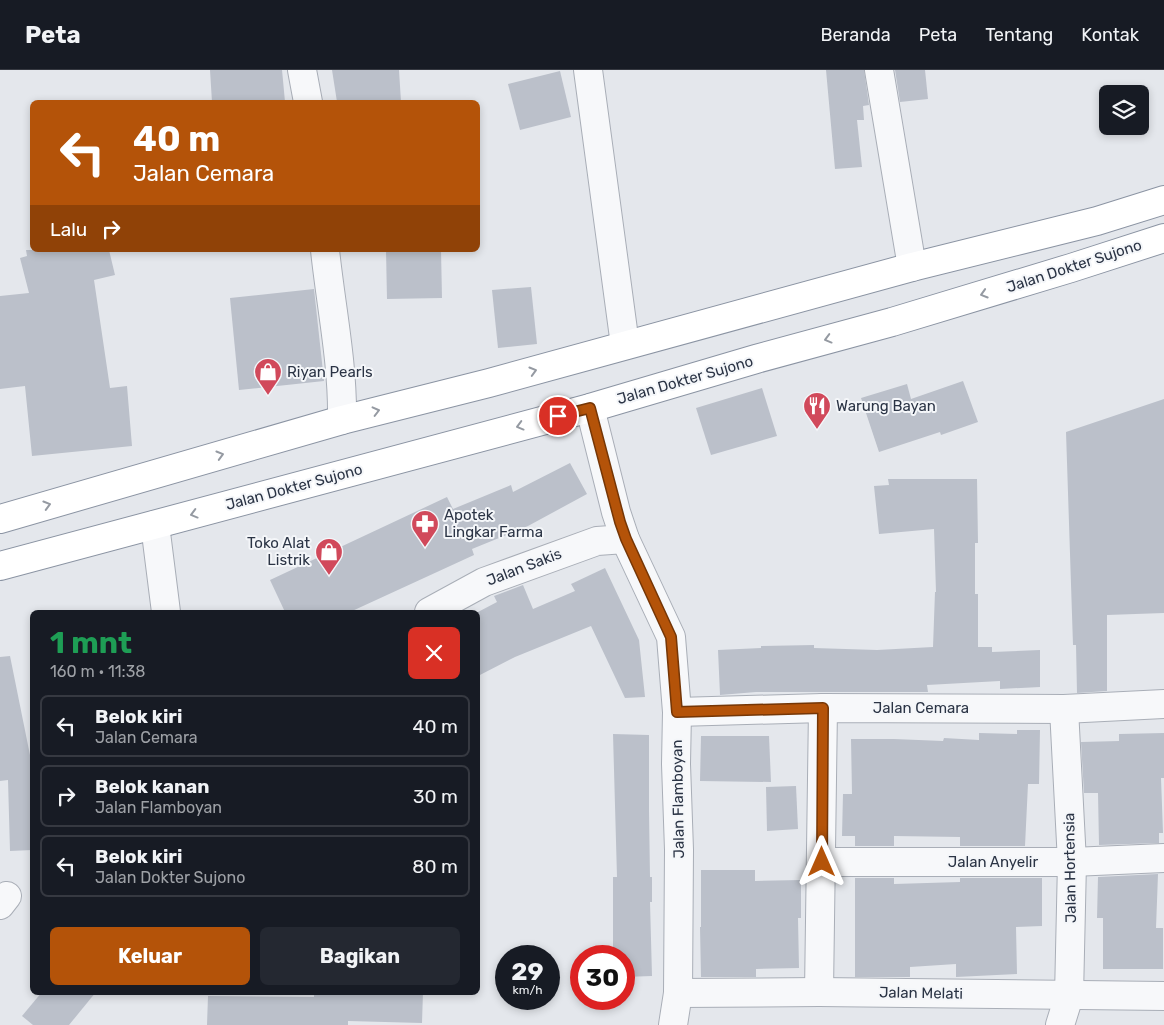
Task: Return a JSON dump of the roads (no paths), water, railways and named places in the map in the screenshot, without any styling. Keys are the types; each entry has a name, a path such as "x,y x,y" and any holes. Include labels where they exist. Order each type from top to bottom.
{"highway":[{"path":"0,519 342,420 489,383 912,267 1097,221 1164,200"},
{"path":"1097,221 1098,231 1102,240 1114,254"},
{"path":"1062,230 1069,236 1071,243 1073,259 1071,268"},
{"name":"Jalan Dokter Sujono","path":"0,566 590,408 756,359 892,322 1164,238"}],"street":[{"path":"302,70 308,100"},
{"path":"588,70 626,345"},
{"path":"880,70 912,267"},
{"path":"325,252 343,390 342,420"},
{"name":"Jalan Flamboyan","path":"590,408 616,512 626,539 671,637 677,712 676,764 680,850 678,993 673,1025"},
{"path":"155,525 166,610"},
{"name":"Jalan Sakis","path":"433,610 484,582 519,569 597,541 626,539"},
{"name":"Jalan Cemara","path":"677,712 823,708 1064,709 1164,704"},
{"path":"819,992 823,708"},
{"name":"Jalan Hortensia","path":"1060,1025 1069,996 1072,862 1064,709"},
{"name":"Jalan Anyelir","path":"822,862 1072,862 1164,858"},
{"name":"Jalan Melati","path":"678,993 819,992 1164,996"}],"place":[{"name":"Riyan Pearls","path":"268,396"},
{"name":"Warung Bayan","path":"817,430"},
{"name":"Apotek Lingkar Farma","path":"425,548"},
{"name":"Toko Alat Listrik","path":"329,576"}]}
